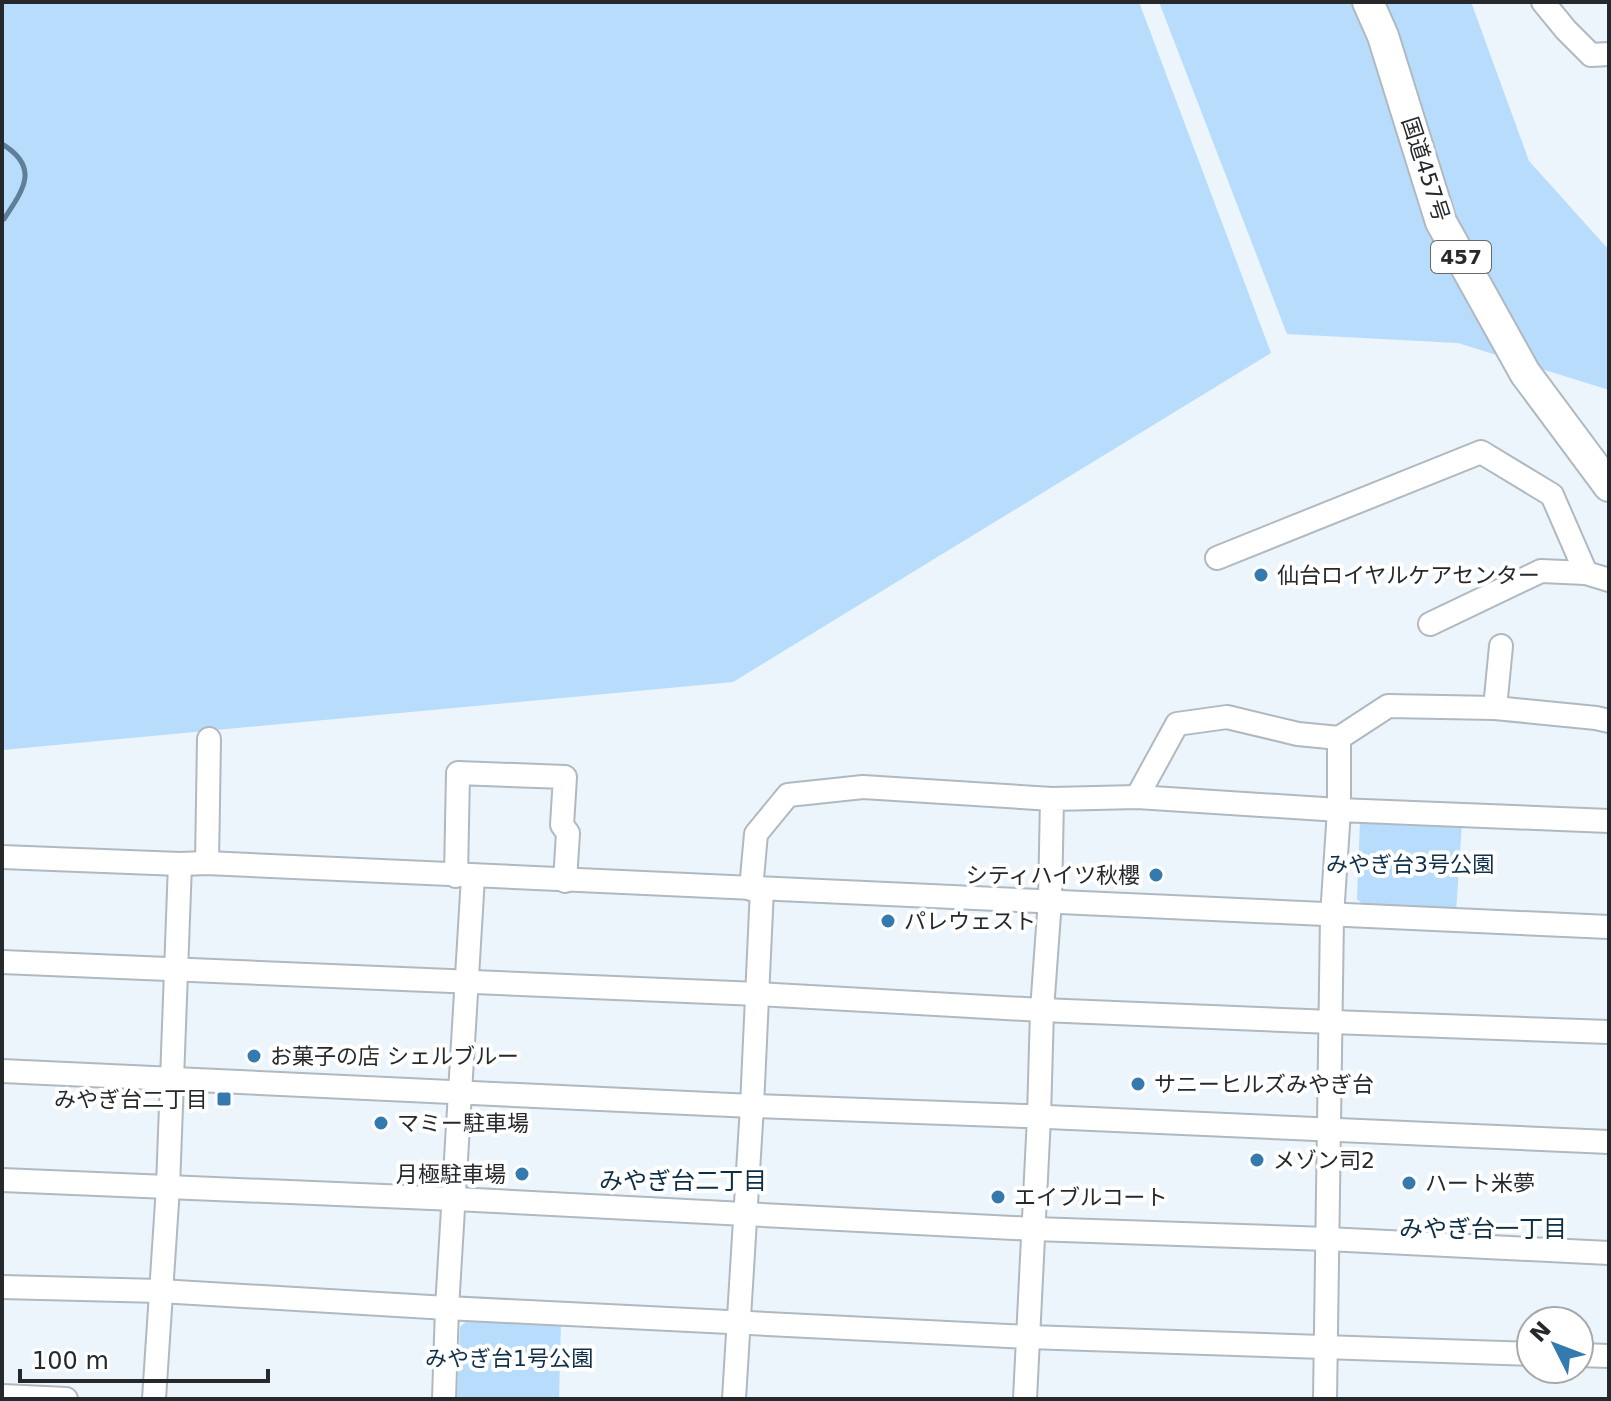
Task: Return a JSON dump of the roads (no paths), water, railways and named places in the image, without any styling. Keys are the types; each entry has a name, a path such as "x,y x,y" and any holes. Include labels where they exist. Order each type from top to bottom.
{"highway":[{"name":"国道457号","path":"1368,2 1383,36 1441,222 1525,373 1609,486"}],"street":[{"path":"1543,2 1591,55 1609,54"},
{"path":"1217,558 1481,452 1552,495 1586,573"},
{"path":"1430,624 1541,571 1586,573 1609,580"},
{"path":"1495,708 1501,646"},
{"path":"1137,797 1177,724 1227,717 1298,734 1339,738 1388,706 1495,708 1609,721"},
{"path":"1325,1399 1332,916 1339,810 1339,738"},
{"path":"207,863 209,739"},
{"path":"444,1399 467,982 458,773 565,777 562,825 568,833 565,881"},
{"path":"734,1399 758,994 756,834 788,795 863,787 1052,799 1137,797 1339,810 1609,821"},
{"path":"1025,1399 1042,1010 1050,900 1052,799"},
{"path":"2,857 207,863 1609,927"},
{"path":"154,1399 168,1187 180,864"},
{"path":"2,962 758,994 1042,1010 1609,1032"},
{"path":"2,1071 1609,1142"},
{"path":"2,1180 1609,1253"},
{"path":"2,1287 160,1291 1029,1337 1515,1353"},
{"path":"2,1396 66,1399"}],"waterway":[{"path":"2,144 14,153 25,170 22,188 2,219"}],"place":[{"name":"仙台ロイヤルケアセンター","path":"1261,575"},
{"name":"シティハイツ秋櫻","path":"1156,875"},
{"name":"パレウェスト","path":"888,921"},
{"name":"お菓子の店 シェルブルー","path":"254,1056"},
{"name":"サニーヒルズみやぎ台","path":"1138,1084"},
{"name":"みやぎ台二丁目","path":"224,1099"},
{"name":"マミー駐車場","path":"381,1123"},
{"name":"メゾン司2","path":"1257,1160"},
{"name":"月極駐車場","path":"522,1174"},
{"name":"ハート米夢","path":"1409,1183"},
{"name":"エイブルコート","path":"998,1197"}],"district":[{"name":"みやぎ台二丁目","path":"683,1181"},
{"name":"みやぎ台一丁目","path":"1483,1229"}],"park label":[{"name":"みやぎ台3号公園","path":"1410,864"},
{"name":"みやぎ台1号公園","path":"509,1358"}]}
